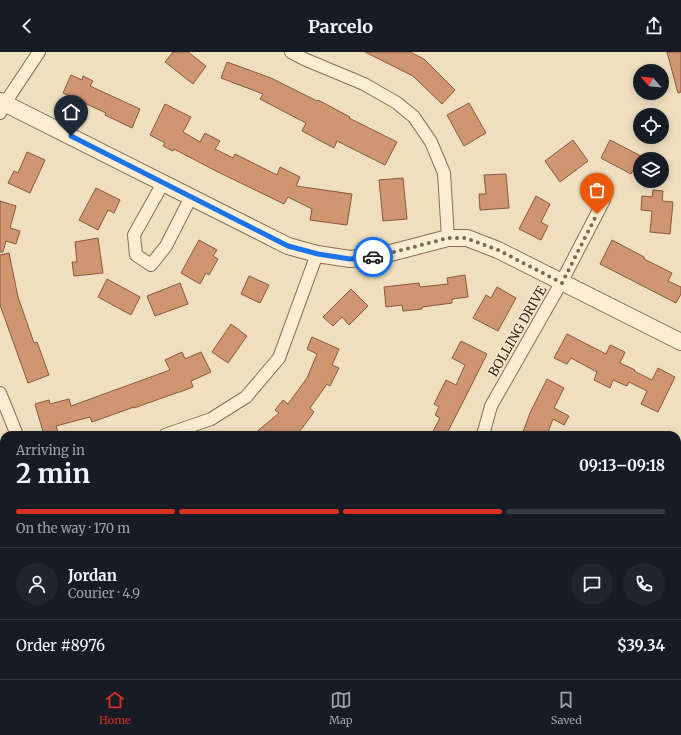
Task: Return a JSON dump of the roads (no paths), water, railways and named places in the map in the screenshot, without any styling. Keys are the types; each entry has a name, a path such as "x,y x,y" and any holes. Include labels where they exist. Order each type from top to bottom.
{"street":[{"path":"39,52 2,105 163,183 288,246 318,254 350,259 379,256 448,238 466,238 498,250 681,342"},
{"path":"291,52 364,84 397,103 414,117 431,142 444,174 448,238"},
{"path":"163,183 134,235 136,255 151,265 166,246 191,197"},
{"name":"BOLLING DRIVE","path":"483,431 491,406 562,283 604,200"},
{"path":"177,431 211,420 246,397 279,358 318,254"},
{"path":"0,392 15,431"}]}
